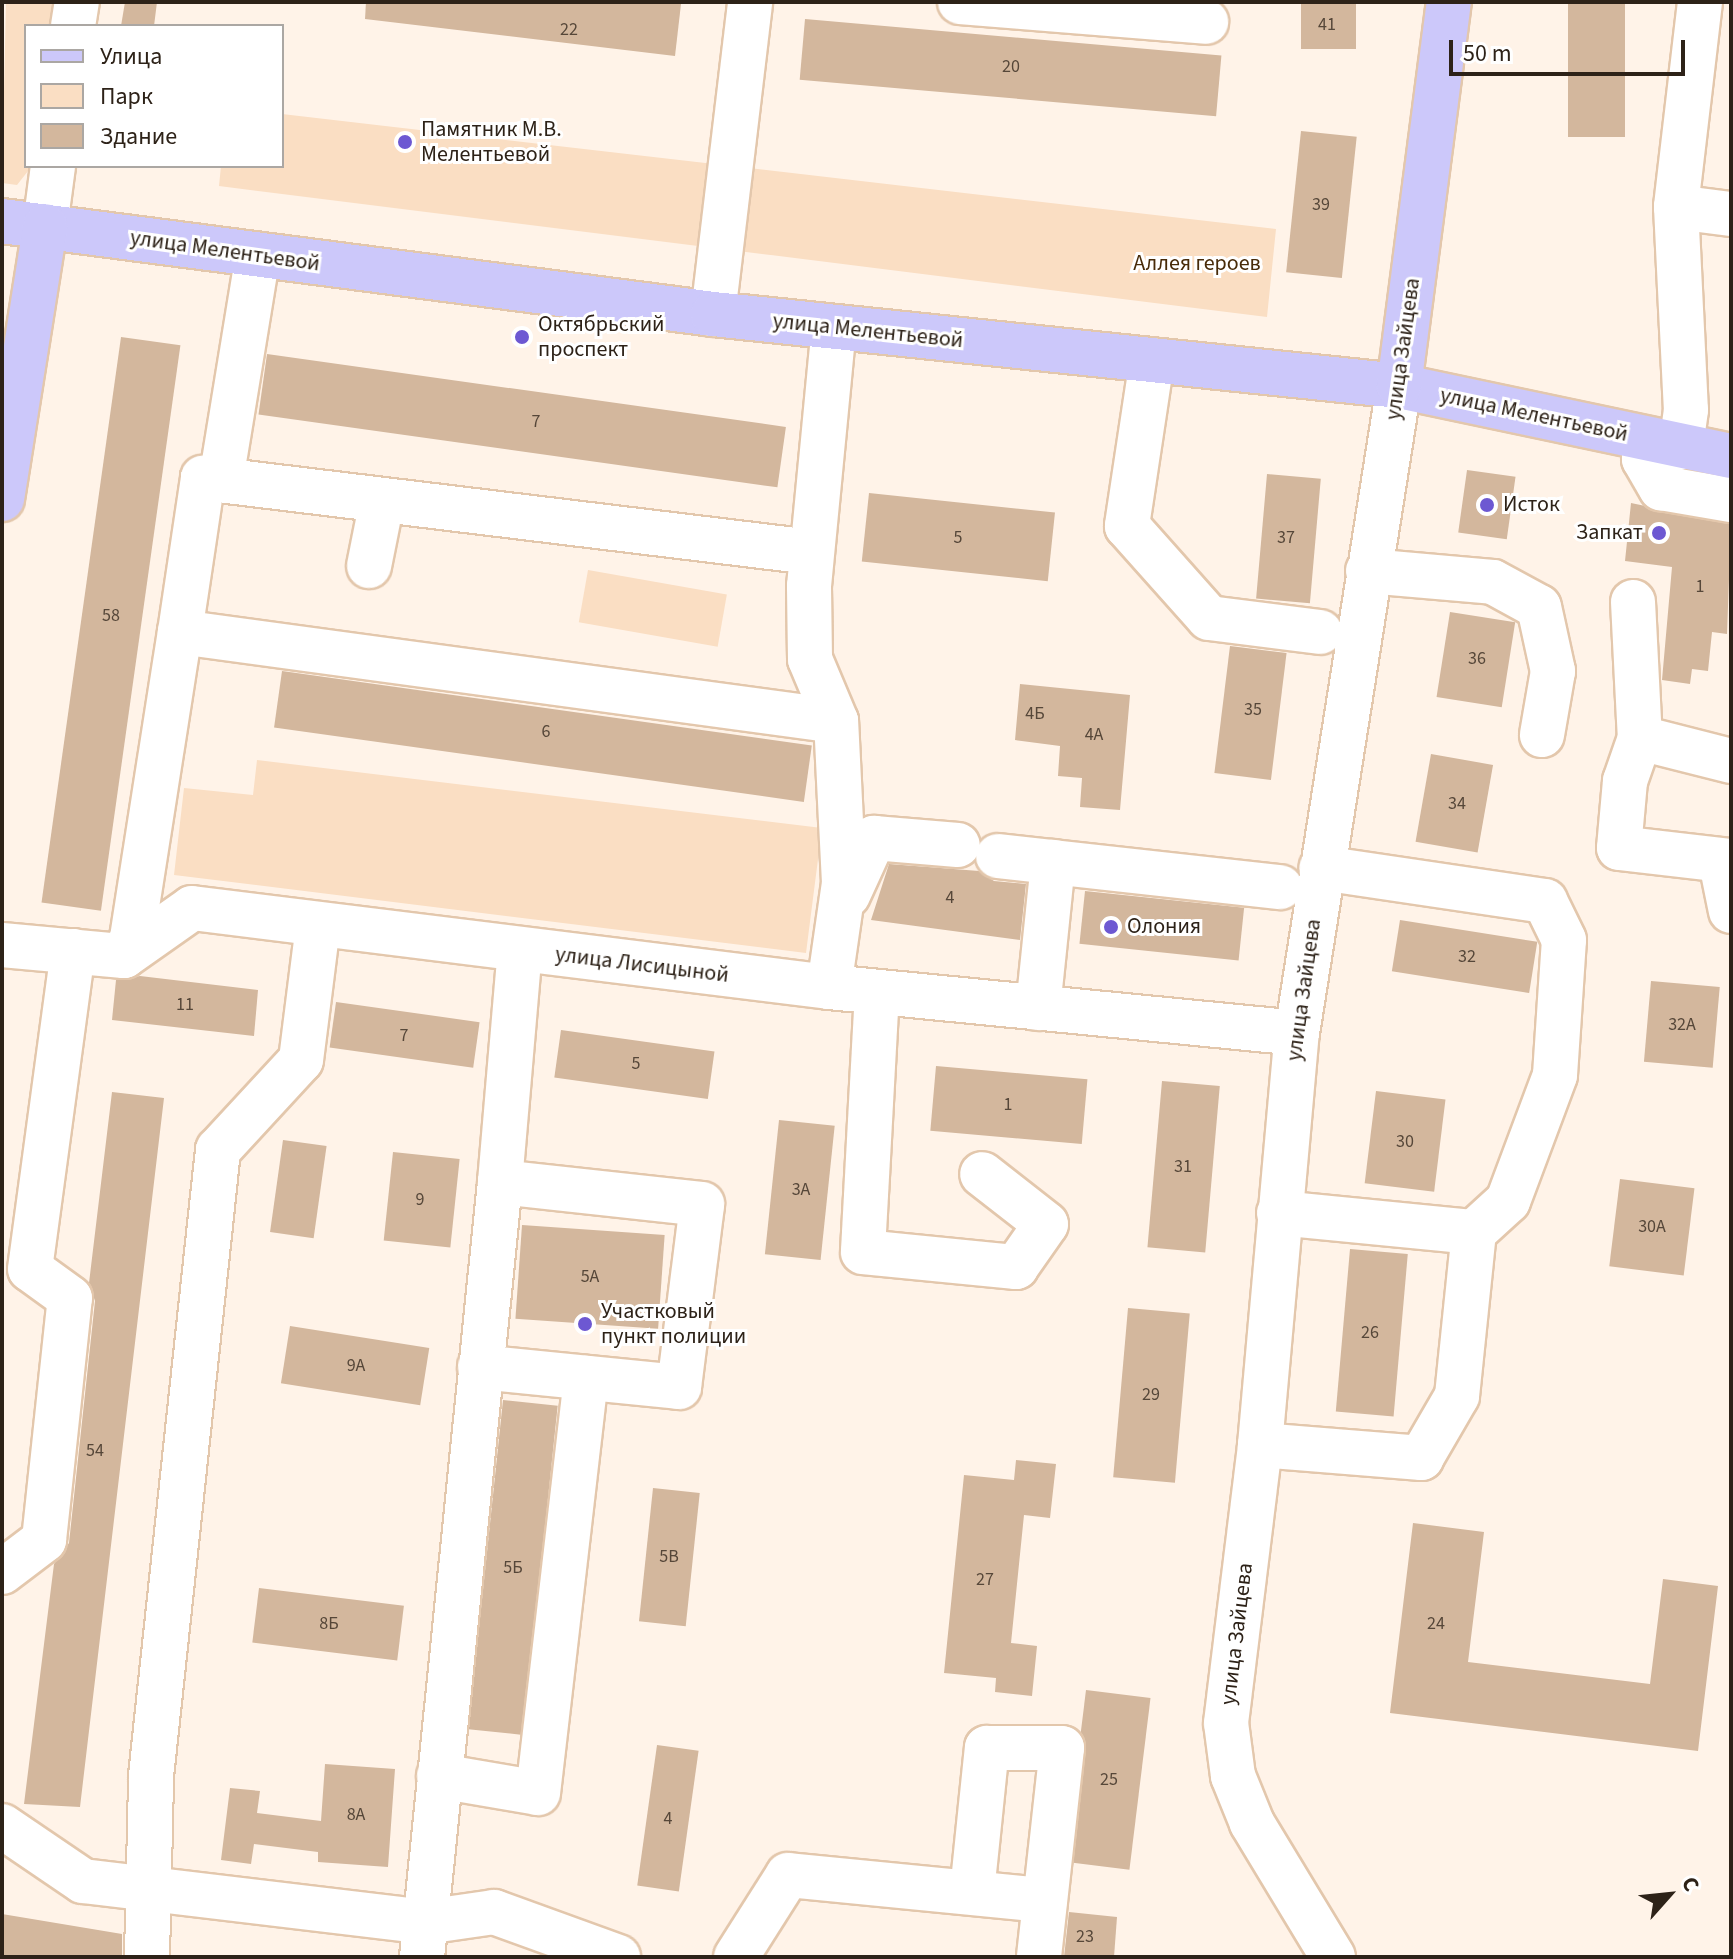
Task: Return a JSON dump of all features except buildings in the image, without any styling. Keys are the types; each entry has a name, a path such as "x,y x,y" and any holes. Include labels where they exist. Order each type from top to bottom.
{"main road":[{"name":"улица Зайцева","path":"1399,386 1449,2"},
{"name":"улица Мелентьевой","path":"2,221 713,314 1399,386 1731,456"},
{"path":"2,499 45,226"}],"street":[{"path":"73,24 77,2"},
{"path":"713,314 750,2"},
{"path":"960,2 1206,22"},
{"path":"1700,2 1676,207 1686,410 1681,447 1644,459 1661,488 1731,500"},
{"path":"45,226 53,168"},
{"path":"1676,207 1731,214"},
{"path":"221,480 258,255"},
{"path":"829,987 844,883 836,721 810,659 811,552 834,328"},
{"path":"1152,360 1127,526 1209,618 1320,632"},
{"name":"улица Зайцева","path":"1333,1957 1252,1823 1233,1776 1227,1736 1260,1445 1297,1033 1399,386"},
{"path":"2,945 124,956 132,938 203,478 811,552"},
{"path":"369,566 382,501"},
{"path":"1368,571 1493,582 1539,607 1553,671 1542,735"},
{"path":"1633,602 1640,738 1625,781 1619,848 1726,862 1731,911"},
{"path":"180,632 836,721"},
{"path":"1640,738 1731,761"},
{"path":"839,915 874,838 1280,887"},
{"path":"1038,1008 1053,862"},
{"path":"1260,1445 1421,1458 1457,1396 1474,1232 1508,1201 1555,1075 1564,940 1545,901 1321,868"},
{"name":"улица Лисицыной","path":"124,956 192,908 829,987 1297,1033"},
{"path":"147,1957 151,1892 151,1776 218,1150 301,1060 318,926"},
{"path":"2,1572 44,1540 70,1298 30,1269 73,951"},
{"path":"423,1939 500,1182 520,951"},
{"path":"877,992 863,1252 1016,1267 1046,1224 982,1174"},
{"path":"480,1367 679,1387 702,1204 500,1182"},
{"path":"1279,1213 1474,1232"},
{"path":"439,1776 538,1793 586,1378"},
{"path":"972,1892 987,1748 1062,1748 1039,1957"},
{"path":"2,1826 83,1881 423,1939 494,1912 618,1957"},
{"path":"736,1957 788,1875 1045,1900"}],"green space":[{"path":"6,2 56,2 52,24 24,24 24,168 30,168 17,185 2,183"},
{"name":"Аллея героев","path":"284,114 1276,229 1267,317 219,186 221,168 284,168"},
{"path":"588,570 727,594 718,647 579,622"},
{"path":"257,760 822,828 806,953 174,875 184,788 253,795"}],"place":[{"name":"Памятник М.В. Мелентьевой","path":"405,142"},
{"name":"Октябрьский проспект","path":"522,337"},
{"name":"Исток","path":"1487,505"},
{"name":"Запкат","path":"1659,533"},
{"name":"Олония","path":"1111,927"},
{"name":"Участковый пункт полиции","path":"585,1324"}]}
